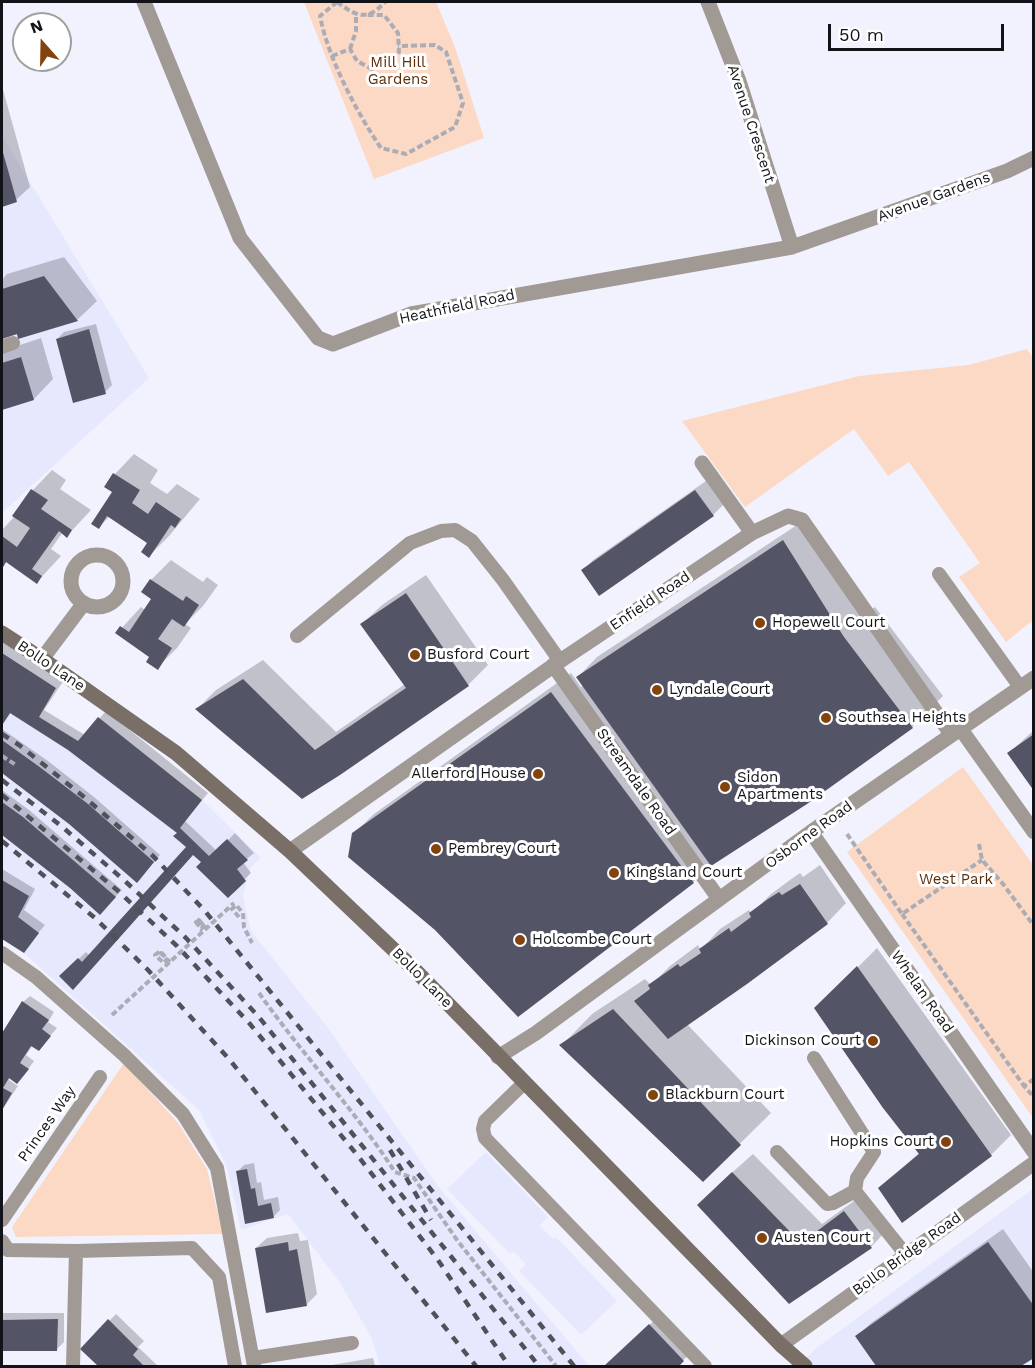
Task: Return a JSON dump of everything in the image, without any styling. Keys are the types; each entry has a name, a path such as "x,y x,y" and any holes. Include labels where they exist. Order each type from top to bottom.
{"street":[{"name":"Heathfield Road","path":"144,2 240,238 318,338 333,344 411,314 792,247 834,233"},
{"name":"Avenue Crescent","path":"708,2 739,81 792,247"},
{"name":"Avenue Gardens","path":"834,233 1007,171 1034,158"},
{"path":"702,463 752,533"},
{"name":"Enfield Road","path":"290,851 557,663 752,533 788,516 802,520 955,731 1034,832"},
{"path":"42,659 84,603"},
{"name":"Bollo Lane","path":"2,633 176,753 290,851 415,970 781,1345 805,1366"},
{"name":"Streamdale Road","path":"557,663 719,899"},
{"name":"Osborne Road","path":"498,1057 523,1042 811,832 910,754 955,731 1034,678"},
{"name":"Whelan Road","path":"811,832 1034,1152"},
{"name":"Bollo Bridge Road","path":"781,1345 1034,1163"}],"lane":[{"path":"297,636 410,543 441,531 455,530 472,541 503,580 557,663"},
{"path":"939,574 1020,687"},
{"path":"2,953 36,977 124,1055 183,1114 217,1168 254,1362 352,1343"},
{"path":"814,1058 874,1152 857,1178 855,1191 906,1255"},
{"name":"Princes Way","path":"2,1220 100,1077"},
{"path":"524,1083 485,1121 483,1129 485,1138 705,1366"},
{"path":"777,1152 827,1204 855,1191"},
{"path":"2,1241 8,1250 192,1248 219,1277 235,1366"},
{"path":"73,1366 76,1251"}],"path":[{"path":"356,15 356,31 350,49 357,61 372,69 385,65 399,52 398,46 398,33 384,15 356,15 336,2 320,16 323,33 365,122 381,148 406,154 455,127 463,103 446,52 435,45 398,46"},
{"path":"367,15 385,2"},
{"path":"332,56 350,49"},
{"path":"2,756 16,765"},
{"path":"848,834 902,914 1034,1097"},
{"path":"979,844 982,860 1034,926"},
{"path":"902,914 982,860"},
{"path":"112,1015 234,903 239,908 243,914 239,917 232,909 236,906 243,913 244,927 252,943"},
{"path":"196,922 199,920 204,926 201,929 196,922 199,920 206,928"},
{"path":"159,954 161,953 167,960 164,963 155,955 160,951 170,962"},
{"path":"259,993 285,1030 377,1145 395,1173 414,1178 458,1240 556,1366"},
{"path":"1024,1086 1034,1079"}],"shaded area":[{"path":"2,136 149,378 2,513"},
{"path":"2,695 78,741 98,717 202,800 261,858 251,867 243,895 251,931 328,1028 438,1186 589,1366 380,1366 372,1339 341,1284 288,1214 241,1230 227,1167 199,1110 24,953 2,939"},
{"path":"486,1152 548,1217 540,1226 553,1239 556,1237 617,1301 581,1335 519,1271 526,1264 514,1252 510,1254 447,1189"},
{"path":"1033,1189 1033,1366 799,1366 815,1349"}],"green space":[{"name":"Mill Hill Gardens","path":"304,2 436,2 455,47 484,138 374,179"},
{"path":"1027,349 1034,360 1033,620 1006,642 959,577 980,563 909,462 888,476 854,429 745,507 682,421 859,376 969,365"},
{"name":"West Park","path":"963,767 1033,865 1033,1118 847,852"},
{"path":"124,1063 178,1123 207,1169 223,1234 16,1237 12,1227"}],"building":[{"path":"2,149 17,202 2,207"},
{"path":"44,276 78,321 18,339 17,334 2,339 2,289"},
{"path":"89,329 106,394 73,403 56,339"},
{"path":"21,357 34,400 2,410 2,363"},
{"path":"113,473 140,490 132,503 148,514 156,502 181,519 175,528 171,525 149,558 141,552 147,543 107,516 99,529 91,524 112,492 104,487"},
{"path":"31,489 48,500 41,509 72,530 67,538 59,531 32,569 42,576 37,584 6,562 2,569 2,536 17,547 30,528 12,516"},
{"path":"695,490 714,516 599,596 581,570"},
{"path":"783,540 844,637 913,728 807,804 711,866 576,677"},
{"path":"150,579 183,601 186,596 199,605 184,627 172,619 158,639 172,648 158,670 146,662 149,657 115,633 120,626 129,632 151,599 141,592"},
{"path":"406,593 469,686 302,799 195,709 243,679 315,750 406,688 360,624"},
{"path":"2,653 56,688 39,717 78,741 98,717 202,800 180,828 209,856 227,839 248,860 237,869 246,881 228,898 196,867 201,862 193,855 73,990 59,976 78,958 82,962 186,847 173,836 177,833 68,750 10,713 2,725"},
{"path":"551,692 694,883 518,1017 435,930 348,857 352,833"},
{"path":"1034,734 1034,791 1007,753"},
{"path":"2,740 88,804 154,862 137,883 69,824 2,773"},
{"path":"2,802 23,817 116,897 100,915 70,888 2,835"},
{"path":"2,880 29,896 18,917 39,933 24,953 2,939"},
{"path":"800,884 828,924 668,1039 634,1001 650,989 648,985 678,964 680,967 701,953 699,949 729,928 731,932 751,917 749,913 768,899 779,892 782,895"},
{"path":"857,966 992,1156 902,1223 878,1188 919,1154 883,1108 814,1008"},
{"path":"22,1001 49,1020 42,1029 51,1036 39,1051 31,1046 20,1063 29,1069 17,1084 9,1078 3,1088 12,1093 2,1110 2,1033"},
{"name":"Blackburn Court","path":"613,1009 741,1145 703,1182 559,1045"},
{"path":"247,1169 251,1189 255,1188 258,1206 271,1203 274,1218 245,1224 236,1171"},
{"name":"Austen Court","path":"732,1172 801,1243 844,1211 872,1248 789,1304 697,1205"},
{"path":"288,1242 289,1251 297,1249 307,1306 266,1313 255,1248"},
{"path":"988,1242 1034,1306 1034,1358 1021,1366 876,1366 855,1336"},
{"path":"58,1319 57,1351 2,1351 2,1320"},
{"path":"108,1319 138,1349 133,1355 144,1366 98,1366 80,1349"},
{"path":"649,1324 684,1361 679,1366 604,1366"}],"railway":[{"path":"2,734 84,797 153,856 205,911 574,1366"},
{"path":"2,780 60,825 125,881 186,938 258,1016 539,1366"},
{"path":"2,795 117,890 177,946 250,1024 358,1156 438,1260 509,1366"},
{"path":"2,841 95,918 148,970 229,1059 476,1366"},
{"path":"390,1150 431,1220"}],"place":[{"name":"Hopewell Court","path":"760,623"},
{"name":"Busford Court","path":"415,655"},
{"name":"Lyndale Court","path":"657,690"},
{"name":"Southsea Heights","path":"826,718"},
{"name":"Allerford House","path":"538,774"},
{"name":"Sidon Apartments","path":"725,787"},
{"name":"Pembrey Court","path":"436,849"},
{"name":"Kingsland Court","path":"614,873"},
{"name":"Holcombe Court","path":"520,940"},
{"name":"Dickinson Court","path":"873,1041"},
{"name":"Blackburn Court","path":"653,1095"},
{"name":"Hopkins Court","path":"946,1142"},
{"name":"Austen Court","path":"762,1238"}]}
